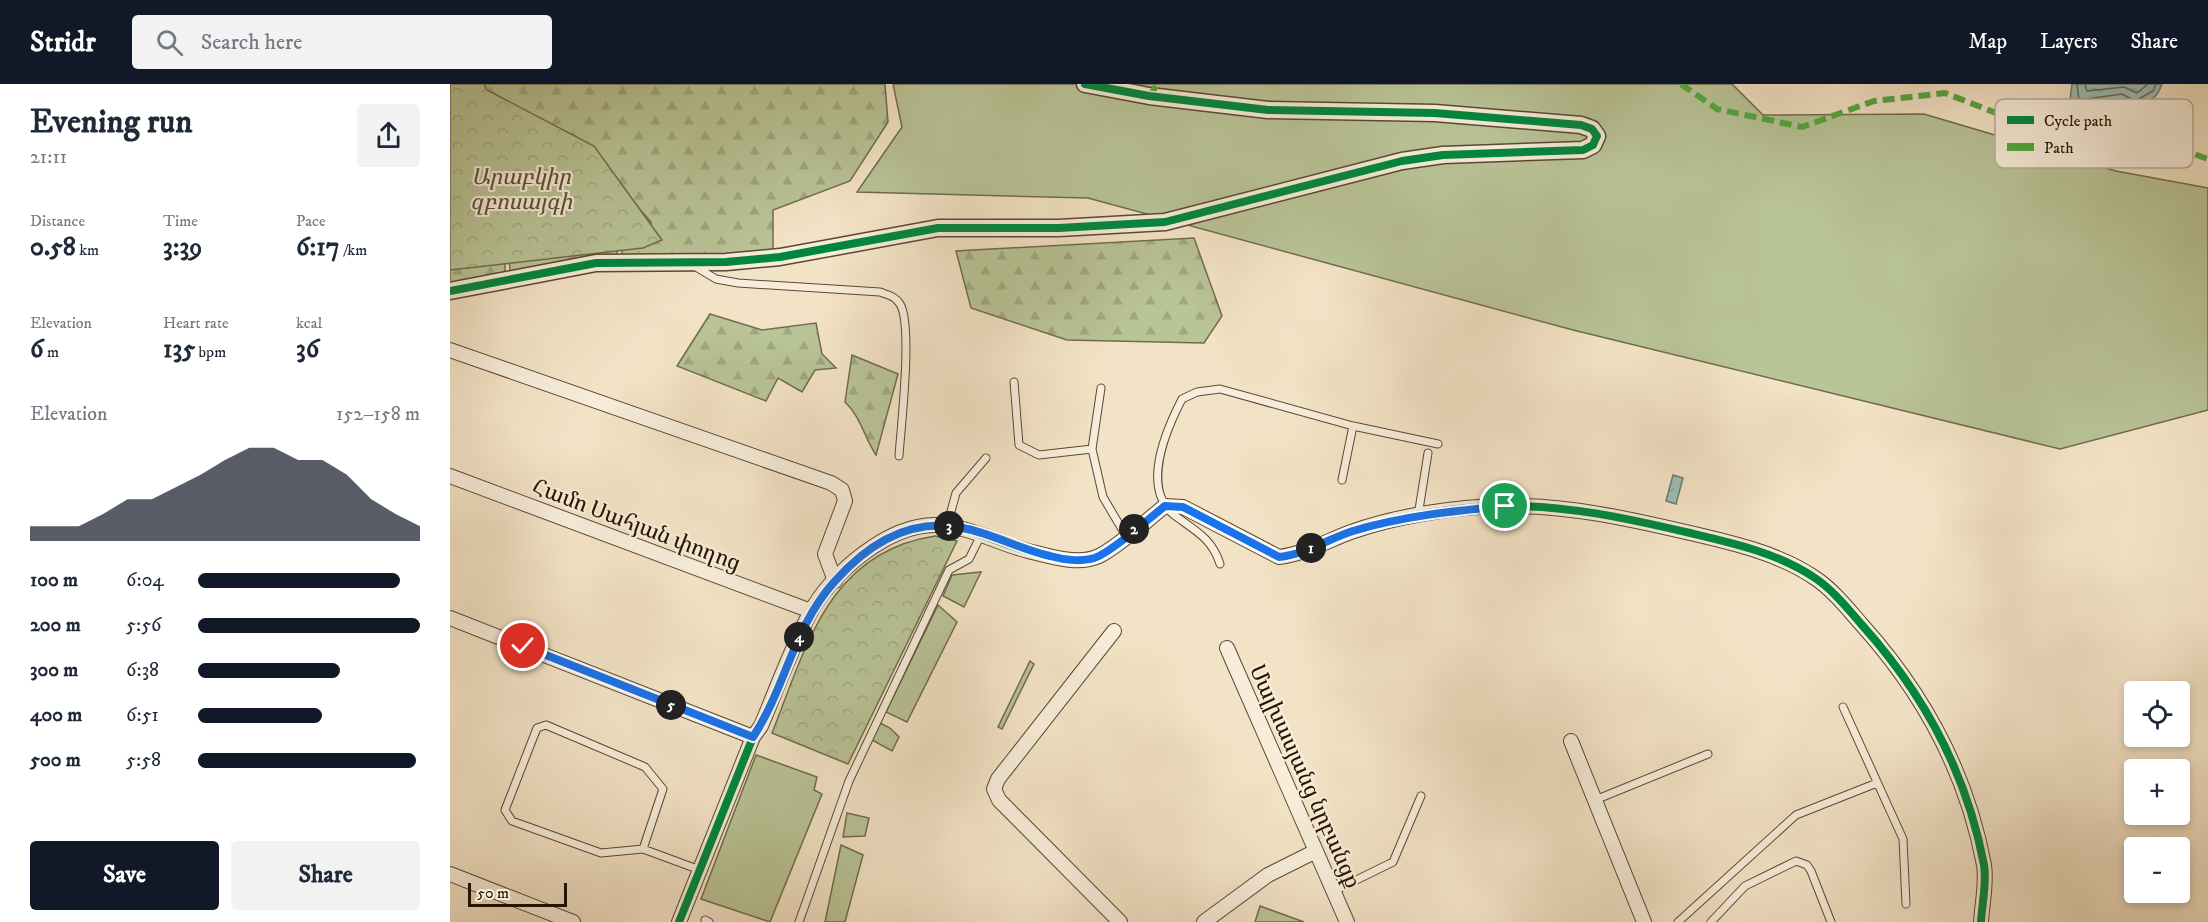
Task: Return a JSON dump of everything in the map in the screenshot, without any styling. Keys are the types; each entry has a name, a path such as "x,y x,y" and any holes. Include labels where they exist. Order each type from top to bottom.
{"street":[{"path":"450,291 596,263 689,262 780,257 938,228 1059,228 1165,222 1402,161 1443,155 1583,150 1593,145 1598,136 1592,129 1581,125 1435,113 1268,110 1149,96 1085,84"},
{"path":"450,350 831,483 842,490 845,501 825,554 835,581"},
{"name":"Համո Սահյան փողոց","path":"450,476 810,611"},
{"path":"679,922 753,737 810,611 835,581 874,546 894,534 910,527 947,526 982,533 1020,549 1078,560 1098,556 1165,506 1183,507 1279,557 1294,556 1352,532 1418,516 1505,506 1565,509 1630,519 1766,554 1816,579 1880,645 1906,678 1939,730 1959,777 1984,867 1981,922"},
{"path":"450,618 753,737"},
{"path":"1114,631 998,779 994,789 999,800 1120,922"},
{"name":"Մալխասյանց նրբանցք","path":"1227,648 1347,922"},
{"path":"1571,741 1644,922"},
{"path":"1204,922 1268,875 1316,851"},
{"path":"450,874 573,922"}],"lane":[{"path":"689,262 716,279 738,283 880,292 894,297 901,305 906,350 899,456"},
{"path":"1014,382 1019,445 1039,455 1092,449"},
{"path":"1101,388 1092,449 1103,496 1126,536"},
{"path":"1220,564 1217,552 1207,538 1165,506 1156,470 1182,399 1197,392 1220,390 1353,426 1438,444"},
{"path":"1342,480 1353,426"},
{"path":"1418,516 1428,453"},
{"path":"947,526 956,494 986,458"},
{"path":"799,922 849,781 949,570 969,559 982,533"},
{"path":"1843,707 1903,839 1906,904"},
{"path":"643,849 663,789 654,775 645,767 546,725 537,728 505,810 506,815 512,821 601,853 643,849 700,870"},
{"path":"1595,800 1708,754"},
{"path":"1678,922 1796,815 1877,783"},
{"path":"1334,891 1393,862 1421,796"},
{"path":"1712,922 1745,886 1796,861 1807,865 1811,871 1831,922"}],"green space":[{"name":"Արաբկիր զբոսայգի","path":"450,84 484,84 487,90 594,146 662,240 643,248 450,270"},
{"path":"456,84 885,84 888,122 850,181 773,210 773,252 723,257 622,257 622,247 652,235 651,222 596,159"},
{"path":"893,84 1732,84 1763,115 1924,114 1995,135 1995,168 2106,168 2208,188 2208,410 2060,449 1573,330 1088,198 857,192 902,127"},
{"path":"1194,238 1222,316 1204,343 1067,340 971,308 956,251"},
{"path":"617,248 617,258 596,258 510,271 509,259"},
{"path":"505,260 505,274 450,286 450,267"},
{"path":"710,314 762,330 816,323 822,354 836,368 815,370 802,392 778,378 766,401 677,366"},
{"path":"852,355 898,374 876,455 855,414 845,402"},
{"path":"935,536 957,541 848,764 772,733 810,638 826,609 845,583 869,562 899,546"},
{"path":"981,572 964,607 943,596 952,575"},
{"path":"938,605 957,622 907,722 886,712"},
{"path":"1030,661 1034,664 1002,729 998,727"},
{"path":"880,723 890,728 899,737 892,751 872,740"},
{"path":"756,755 817,777 814,790 822,794 770,922 701,899"},
{"path":"847,813 869,818 865,836 843,837"},
{"path":"841,845 863,855 845,922 825,922"},
{"path":"1260,906 1304,922 1255,922"}],"water":[{"path":"2072,84 2162,84 2152,99 2070,99"},
{"path":"1673,475 1683,478 1676,504 1666,501"}],"marked path":[{"path":"1149,96 1158,84"},
{"path":"1681,84 1717,109 1802,127 1874,101 1945,93 1995,113"},
{"path":"2193,154 2208,159"}],"cycle path":[{"path":"450,291 596,263 726,262 780,257 938,228 1059,228 1165,222 1402,161 1443,155 1583,150 1593,145 1597,136 1592,129 1581,125 1435,113 1268,110 1149,96 1085,84"},
{"path":"679,922 753,737 761,726 803,627 820,598 847,567 881,542 899,533 918,527 936,525 960,528 1016,548 1054,557 1073,560 1091,559 1115,546 1165,506 1183,507 1279,557 1306,550 1368,526 1407,517 1468,508 1529,506 1599,514 1690,533 1771,555 1801,569 1834,594 1884,651 1905,679 1940,737 1966,799 1984,865 1985,886 1981,922"}],"route":[{"path":"523,646 753,737 761,726 810,611 853,562 874,546 910,527 934,525 962,527 1020,549 1057,558 1078,560 1098,556 1165,506 1173,505 1183,507 1279,557 1294,556 1352,532 1397,520 1505,506"}]}
